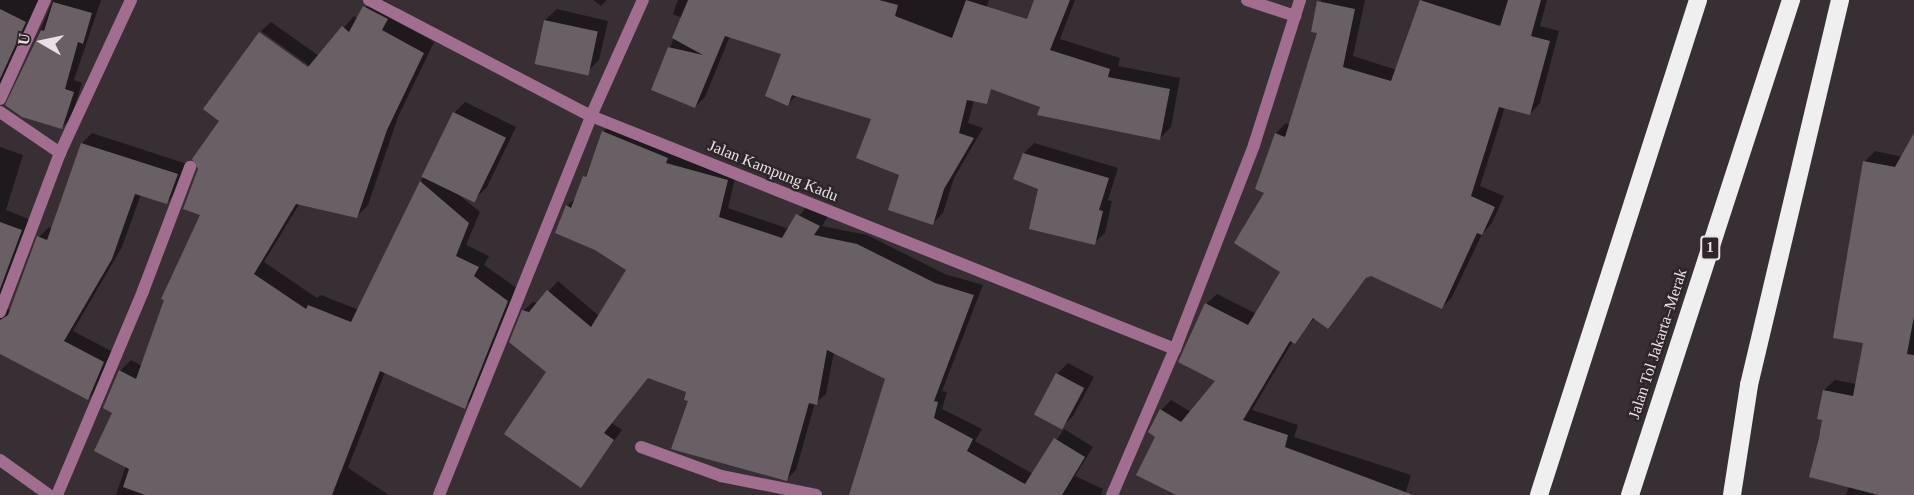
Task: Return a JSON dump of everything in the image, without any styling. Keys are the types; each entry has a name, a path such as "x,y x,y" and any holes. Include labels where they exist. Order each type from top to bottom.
{"highway":[{"path":"1539,495 1698,0"},
{"name":"Jalan Tol Jakarta–Merak","path":"1630,495 1791,0"},
{"path":"1732,495 1749,385 1840,0"}],"street":[{"path":"0,99 45,0"},
{"path":"0,312 60,153 131,0"},
{"name":"Jalan Kampung Kadu","path":"369,0 591,116 1175,349"},
{"path":"440,495 591,116 643,0"},
{"path":"1247,0 1295,16"},
{"path":"1112,495 1175,349 1254,145 1300,0"},
{"path":"0,111 60,153"},
{"path":"57,495 143,291 190,167"},
{"path":"641,447 721,476 816,495"},
{"path":"0,460 49,495"}],"building":[{"path":"688,0 879,0 898,5 895,16 952,38 966,0 1027,19 1034,0 1070,0 1050,50 1110,69 1108,77 1170,89 1160,140 1037,115 1040,107 991,89 987,104 967,100 959,133 974,138 944,189 933,225 888,210 899,175 856,158 871,119 792,95 788,106 765,96 781,54 725,36 695,108 651,90 668,47 703,55 672,38"},
{"path":"1420,0 1500,26 1508,0 1541,0 1531,36 1550,41 1530,115 1499,107 1471,196 1495,207 1482,235 1477,233 1442,309 1371,276 1366,278 1328,329 1313,318 1295,344 1290,341 1243,420 1288,435 1285,447 1413,495 1176,495 1136,475 1155,437 1148,432 1160,409 1181,422 1215,381 1178,362 1205,303 1248,325 1280,272 1234,243 1264,193 1255,189 1275,133 1285,137 1317,33 1311,32 1317,1 1355,9 1343,67 1391,81"},
{"path":"53,2 92,13 83,44 78,42 65,89 74,92 62,129 22,117 5,105 41,30 44,31"},
{"path":"363,6 388,19 382,30 424,53 387,130 357,218 296,204 254,274 306,309 308,305 351,322 420,181 469,223 456,256 479,267 474,276 508,301 465,409 380,371 332,495 145,495 123,487 129,469 94,451 112,413 103,408 119,370 136,379 164,300 161,299 200,215 183,209 198,169 192,159 219,121 203,109 259,32 308,67 342,26 349,32"},
{"path":"0,9 26,22 0,79"},
{"path":"544,20 598,31 588,75 535,64"},
{"path":"453,112 506,138 474,203 421,177"},
{"path":"602,131 668,158 666,163 728,180 719,217 782,238 796,214 820,226 814,235 857,244 935,283 974,295 934,401 938,402 934,418 973,439 967,451 1025,484 1054,438 1085,457 1062,495 849,495 885,379 827,350 817,405 809,403 787,481 671,449 688,401 684,400 686,392 648,378 604,433 614,440 581,488 504,434 546,372 509,342 522,310 529,312 547,290 591,327 626,270 595,250 555,233 566,205 571,208 583,176 586,177"},
{"path":"1914,133 1914,316 1907,354 1914,355 1914,495 1878,495 1809,477 1822,420 1817,419 1823,390 1853,396 1863,343 1833,338 1863,161 1895,167"},
{"path":"81,143 178,174 167,204 135,194 112,259 64,341 104,362 88,400 0,354 0,320 8,315 37,236 47,240"},
{"path":"1023,153 1109,178 1099,210 1103,211 1095,245 1029,229 1038,189 1013,179"},
{"path":"0,222 22,230 0,289"},
{"path":"1056,373 1084,388 1062,430 1034,414"}]}
